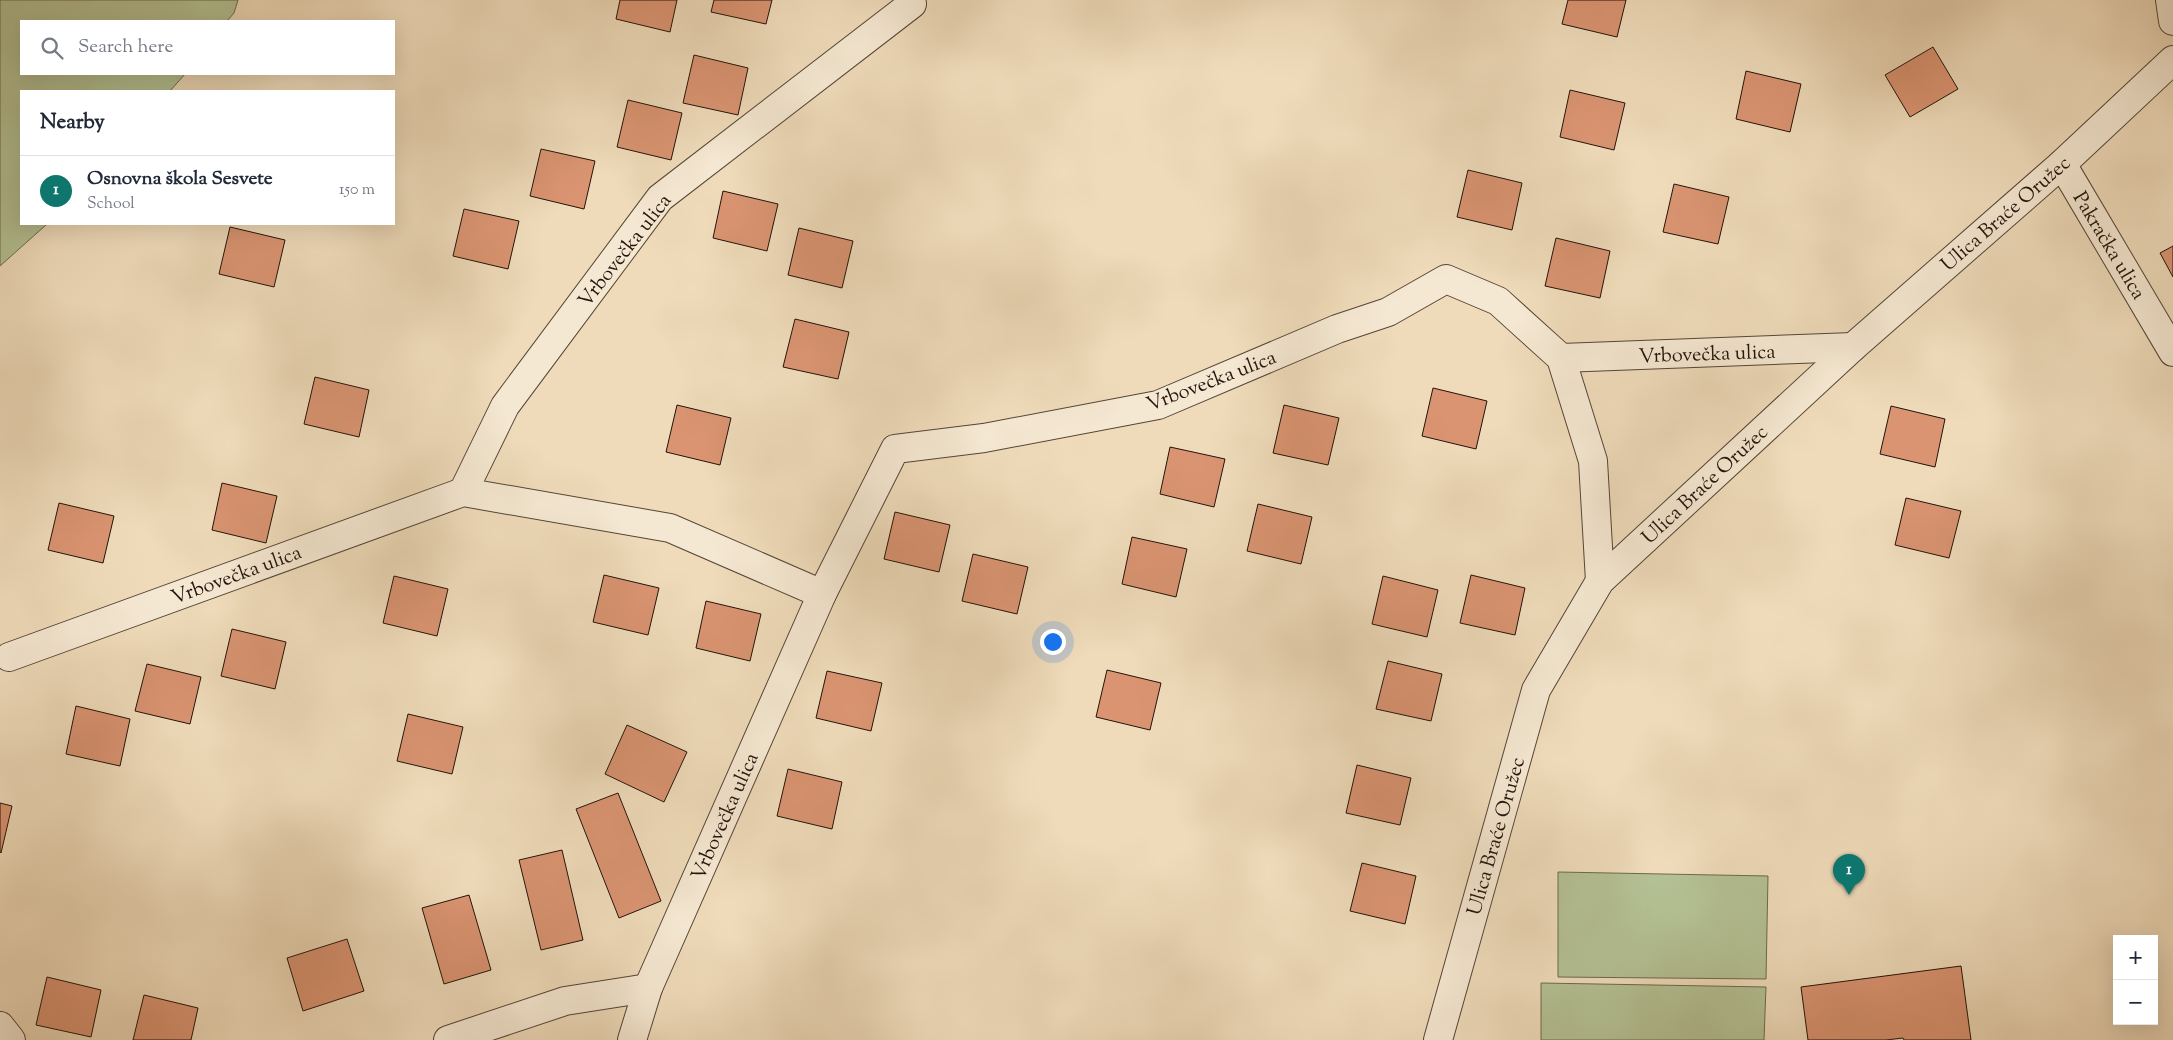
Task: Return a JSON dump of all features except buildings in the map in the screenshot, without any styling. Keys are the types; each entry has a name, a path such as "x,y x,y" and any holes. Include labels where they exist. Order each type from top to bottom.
{"street":[{"path":"2170,0 2173,21"},
{"name":"Vrbovečka ulica","path":"463,492 505,406 660,198 912,4"},
{"name":"Ulica Braće Oružec","path":"1438,1040 1536,690 1600,581 1852,348 2062,164 2173,60"},
{"name":"Pakračka ulica","path":"2062,164 2173,352"},
{"name":"Vrbovečka ulica","path":"632,1040 648,988 822,594 895,449 984,438 1158,405 1337,329 1388,312 1446,279 1498,302 1561,358 1852,348"},
{"path":"1561,358 1593,461 1600,581"},
{"name":"Vrbovečka ulica","path":"8,656 463,492 670,528 822,594"},
{"path":"448,1040 565,1001 648,988"},
{"path":"0,1026 12,1040"}],"green space":[{"path":"0,0 238,0 234,13 228,20 20,20 20,75 184,75 171,90 20,90 20,225 46,225 0,266"},
{"path":"1558,872 1768,876 1766,979 1558,977"},
{"path":"1541,983 1766,987 1764,1040 1541,1040"}],"place":[{"name":"Osnovna škola Sesvete","path":"1849,895"}]}
